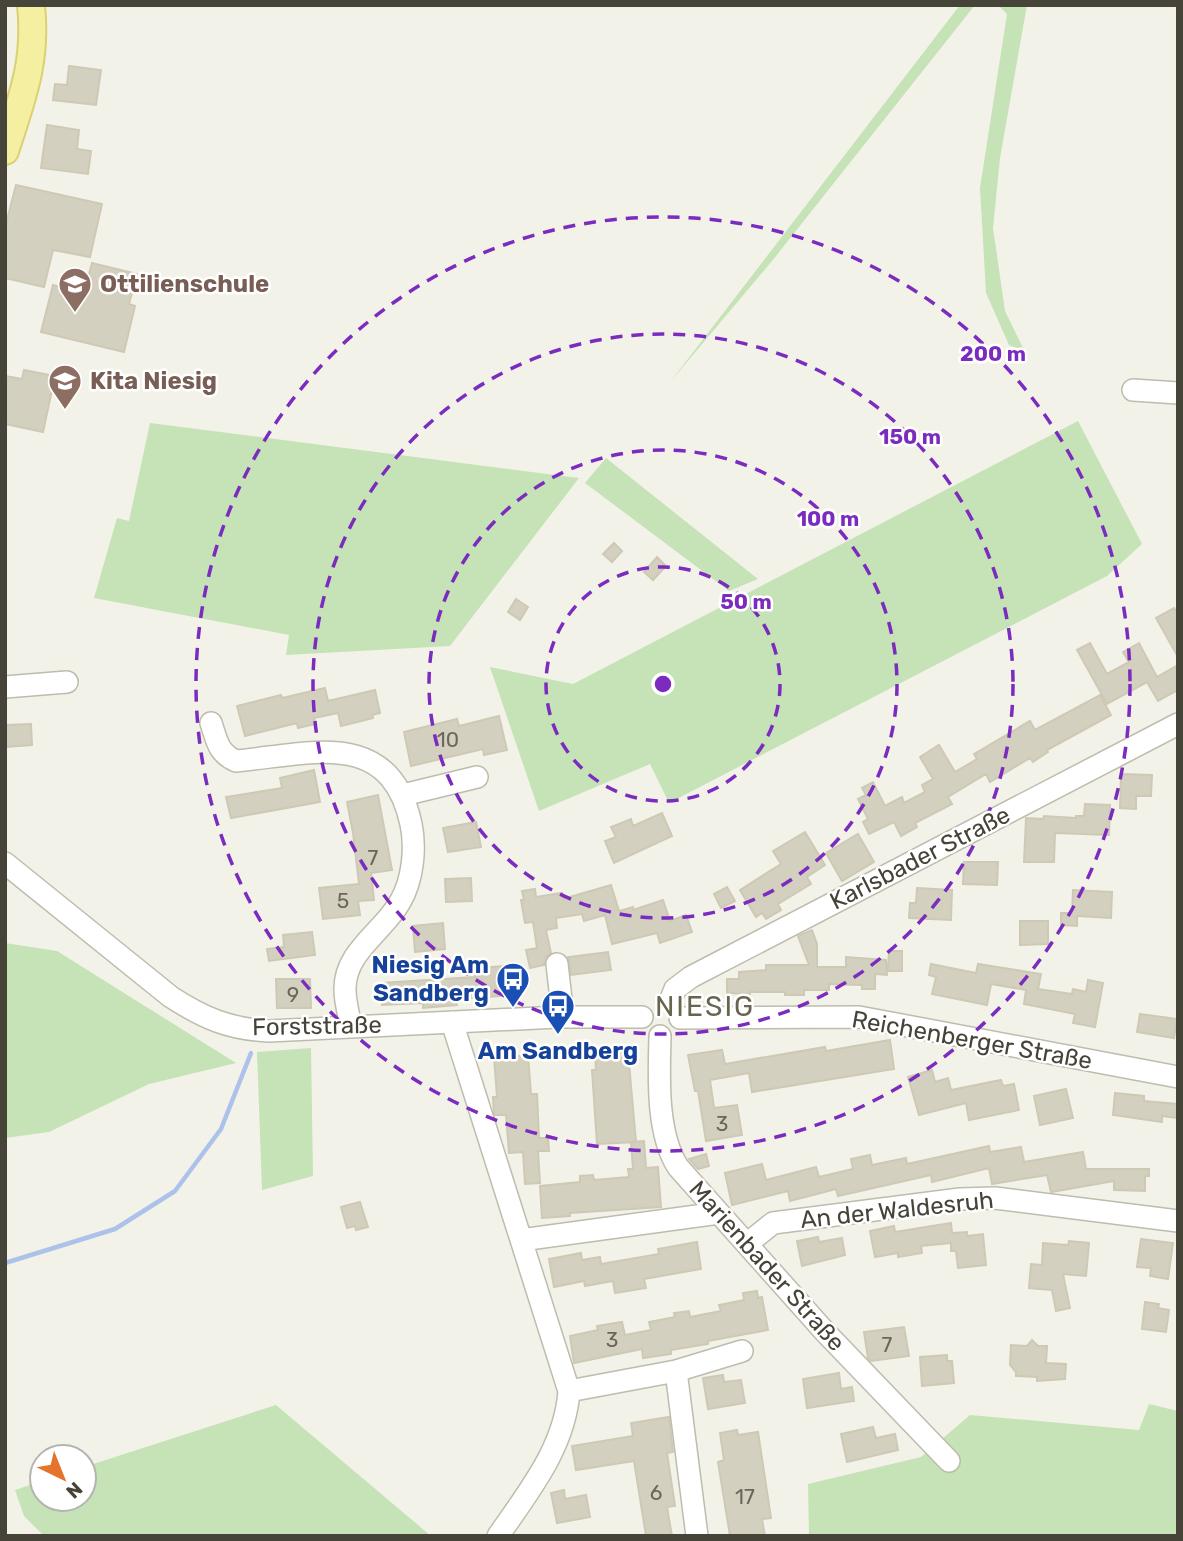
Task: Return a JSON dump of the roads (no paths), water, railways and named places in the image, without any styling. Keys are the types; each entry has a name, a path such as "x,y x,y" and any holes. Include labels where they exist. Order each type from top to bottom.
{"main road":[{"path":"5,151 31,69 31,5"}],"street":[{"path":"1133,390 1178,393"},
{"path":"5,687 67,681"},
{"path":"211,723 225,756 236,761 314,753 352,753 369,759 384,771 403,795 412,831 410,876 401,900 385,924 358,952 347,974 345,990 351,1027"},
{"name":"Karlsbader Straße","path":"676,1009 676,989 691,977 1178,724"},
{"path":"403,795 477,777"},
{"name":"Forststraße","path":"5,863 171,997 208,1019 251,1030 563,1017 642,1017"},
{"path":"557,964 563,1017"},
{"path":"659,997 676,1009 674,1031 660,1036 647,1030 642,1017 649,1001 659,997"},
{"name":"Reichenberger Straße","path":"676,1009 859,1017 1178,1077"},
{"path":"452,1022 569,1391 568,1414 551,1457 498,1536"},
{"name":"Marienbader Straße","path":"660,1036 659,1075 669,1150 678,1167 826,1333 949,1461"},
{"name":"An der Waldesruh","path":"748,1243 773,1223 960,1199 995,1198 1178,1221"},
{"path":"521,1240 719,1213"},
{"path":"569,1391 676,1371 741,1351"},
{"path":"676,1371 697,1536"}],"waterway":[{"path":"5,1263 115,1229 175,1191 221,1129 251,1053"}],"place":[{"name":"Ottilienschule","path":"75,314"},
{"name":"Kita Niesig","path":"65,411"},
{"name":"Niesig Am Sandberg","path":"513,1009"},
{"name":"Am Sandberg","path":"558,1036"}],"district":[{"name":"NIESIG","path":"705,1006"}]}
